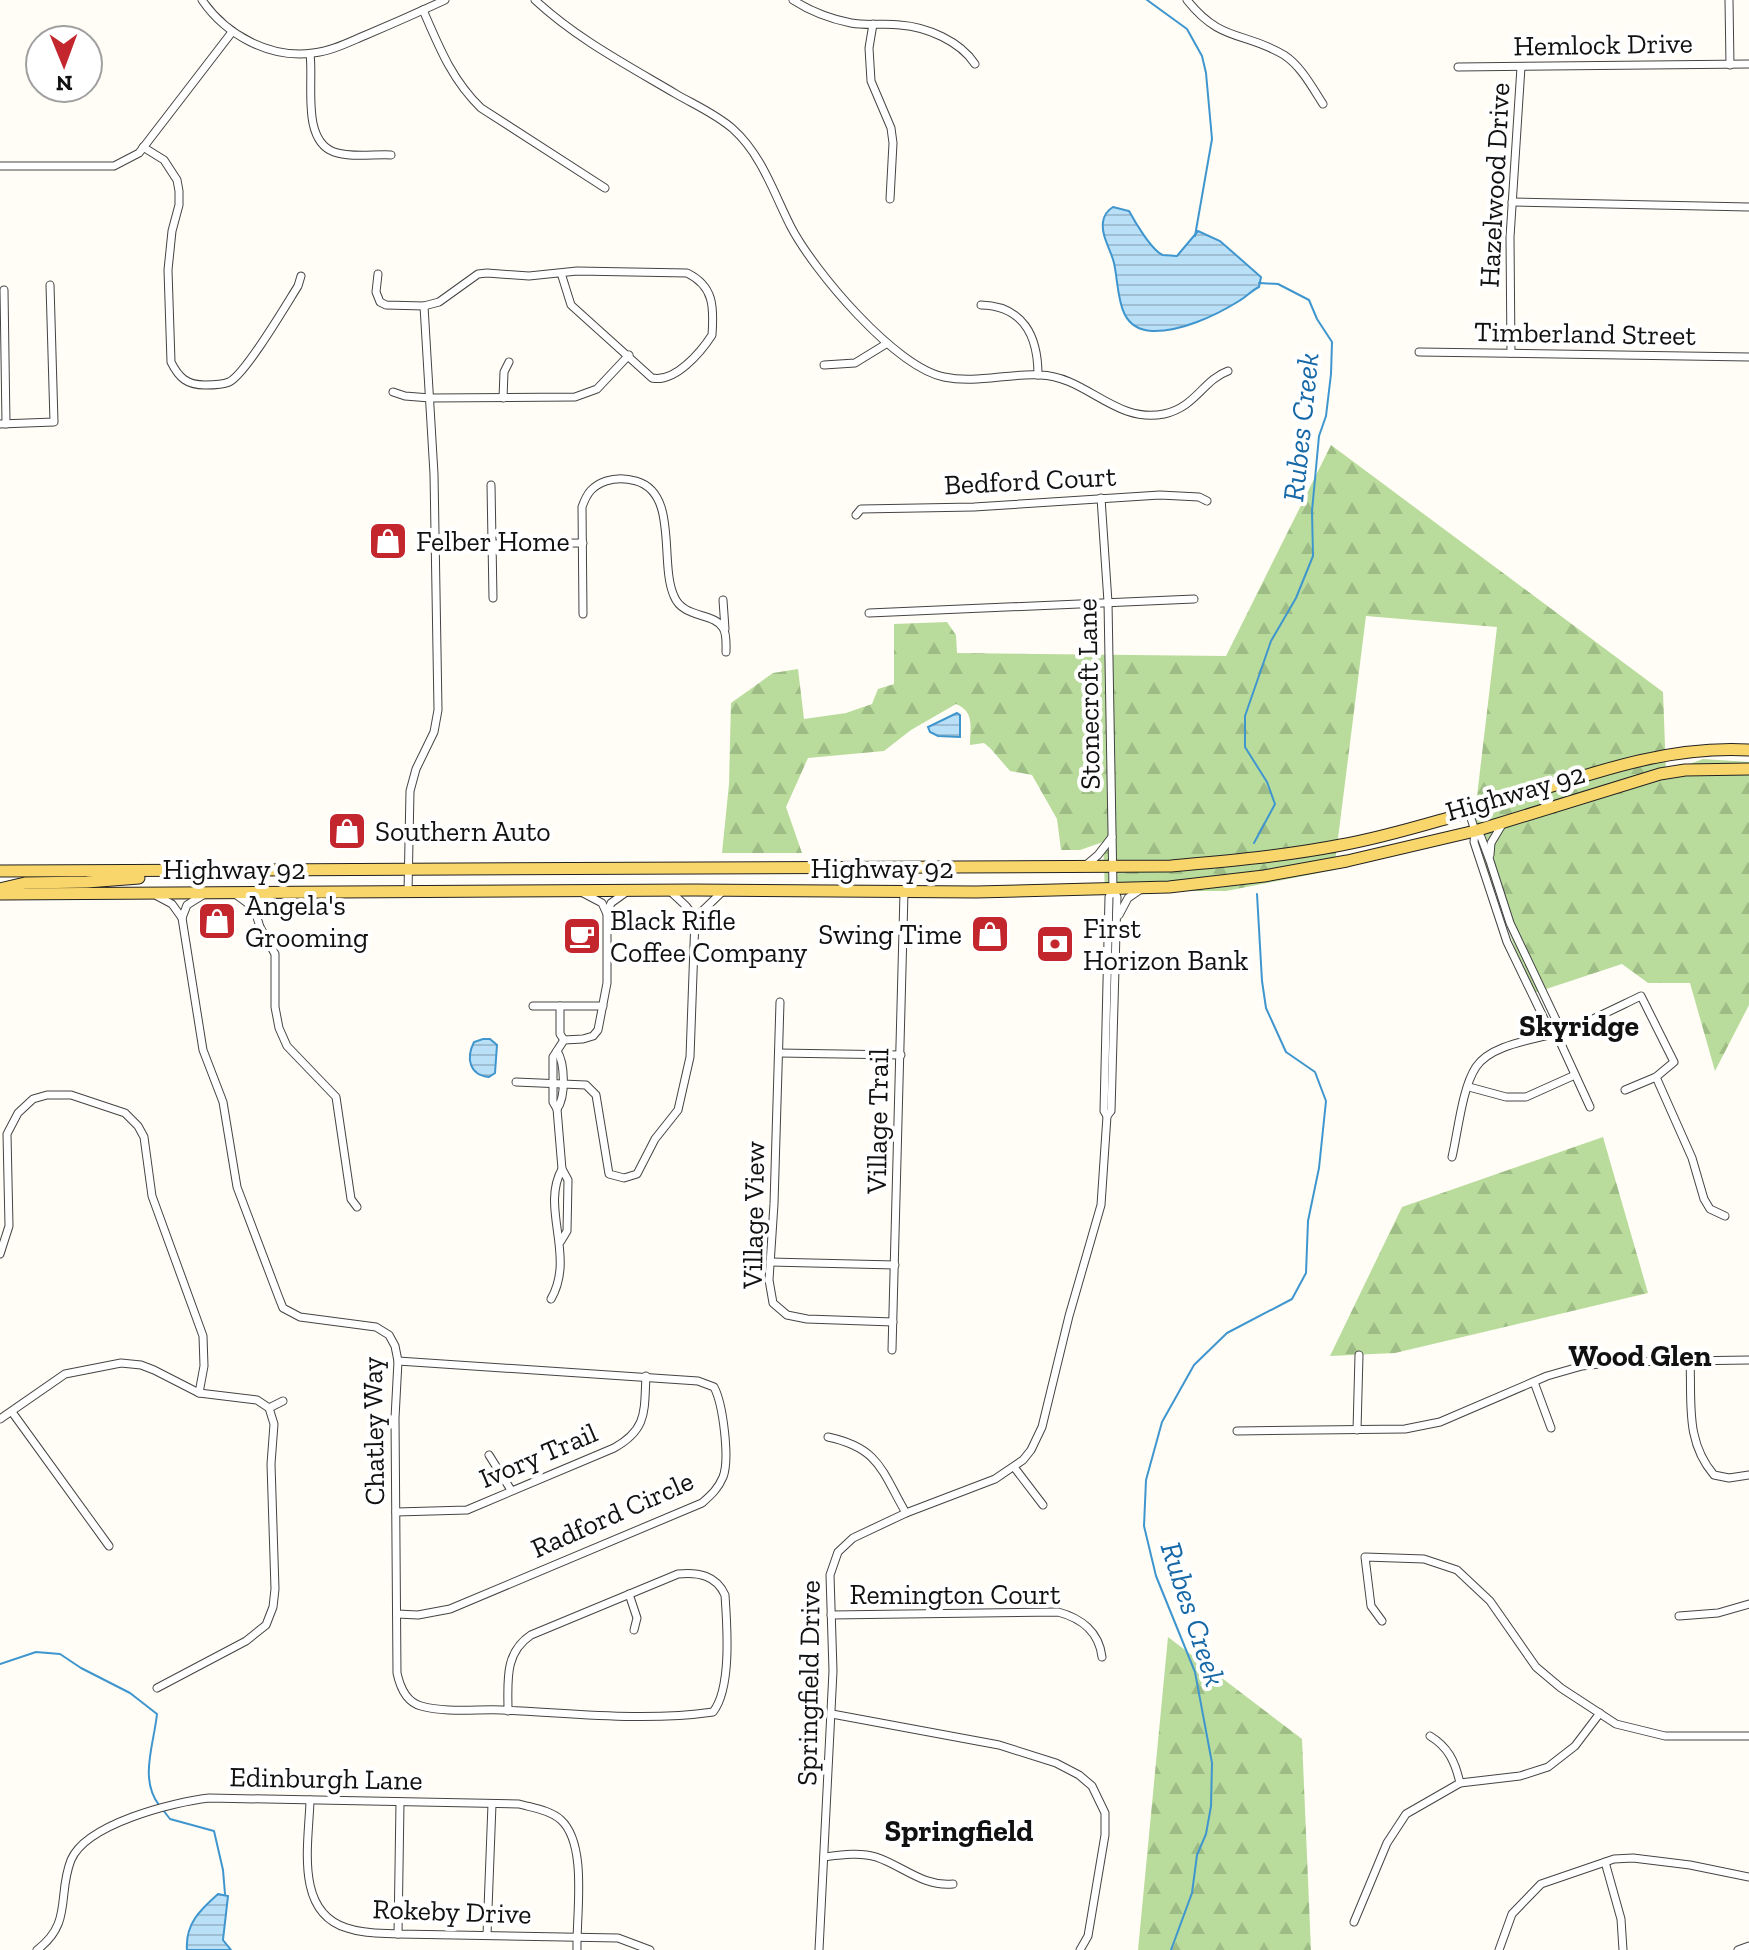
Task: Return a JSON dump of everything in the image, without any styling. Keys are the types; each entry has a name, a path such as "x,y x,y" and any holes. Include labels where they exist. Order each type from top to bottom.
{"main road":[{"name":"Highway 92","path":"6,872 1171,866 1303,852 1359,842 1635,761 1697,751 1749,750"},
{"name":"Highway 92","path":"0,891 904,892 1141,889 1276,874 1347,861 1475,831 1660,774 1685,770 1749,769"},
{"path":"0,863 6,872"},
{"path":"0,891 25,883 129,879 163,871"}],"street":[{"path":"202,0 232,32 276,51 310,54 332,49 445,0"},
{"path":"535,0 570,31 733,129 763,168 800,246 819,271 886,344 929,374 968,380 1056,376 1073,382 1117,409 1135,415 1149,415 1165,414 1189,403 1211,381 1228,371"},
{"path":"793,0 840,21 903,25 937,35 968,53 975,64"},
{"path":"1187,0 1214,27 1293,62 1323,104"},
{"path":"1729,0 1730,65"},
{"path":"423,10 445,61 467,95 481,108 605,188"},
{"path":"873,24 869,48 871,81 891,128 893,143 890,199"},
{"path":"0,166 114,166 126,161 143,147 232,32"},
{"path":"310,54 312,120 317,140 334,152 391,155"},
{"name":"Hemlock Drive","path":"1458,67 1749,64"},
{"name":"Hazelwood Drive","path":"1511,353 1512,202 1521,67"},
{"path":"143,147 164,160 177,180 179,191 168,270 171,362 178,376 198,385 230,382 245,369 298,286 301,276"},
{"path":"1512,202 1749,207"},
{"path":"378,274 376,292 380,302 386,305 424,306 439,302 478,274 529,276 577,271 687,273 708,287 714,314 712,335 693,357 668,378 652,378 571,305 561,273"},
{"path":"4,290 3,424 54,422 50,285"},
{"path":"981,305 1005,307 1022,322 1036,347 1038,375"},
{"path":"408,892 411,785 434,732 438,710 435,541 424,306"},
{"path":"824,365 855,363 886,344"},
{"name":"Timberland Street","path":"1419,352 1749,357"},
{"path":"393,392 430,398 575,397 607,381 629,355"},
{"path":"503,398 504,372 509,362"},
{"path":"583,614 582,507 586,495 596,485 612,479 641,482 651,488 663,512 667,566 675,599 684,609 717,621 725,630"},
{"path":"491,485 493,598"},
{"name":"Bedford Court","path":"856,515 861,509 974,507 1160,495 1199,497 1207,501"},
{"name":"Stonecroft Lane","path":"1101,498 1108,602 1113,889"},
{"path":"435,541 583,543"},
{"path":"869,613 1194,599"},
{"path":"723,600 726,652"},
{"path":"1469,812 1475,831 1474,842 1507,942 1549,1029 1556,1033 1590,1107"},
{"path":"1490,861 1491,843 1503,822"},
{"path":"1475,831 1481,837 1510,923 1559,1026 1556,1033"},
{"path":"1081,867 1098,855 1113,835"},
{"name":"Springfield Drive","path":"1107,1116 1111,1111 1117,897 1113,889"},
{"name":"Springfield Drive","path":"819,1950 832,1714 830,1575 838,1552 853,1538 906,1513 995,1479 1014,1467 1031,1450 1042,1427 1104,1188 1109,897 1113,889"},
{"path":"1116,921 1128,898 1141,889"},
{"path":"578,891 602,903 607,914"},
{"path":"516,1082 586,1085 596,1095 609,1174 624,1178 637,1174 655,1139 678,1110 690,1057 695,918 670,891"},
{"path":"551,1299 559,1284 561,1241 556,1231 556,1205 557,1179 562,1169 557,1109 553,1102 553,1057 564,1040 593,1036 602,1021 607,983 607,914 611,903 627,892"},
{"path":"695,918 722,892"},
{"name":"Village Trail","path":"892,1350 904,892"},
{"path":"151,893 172,904 182,918"},
{"path":"182,918 187,905 209,893"},
{"path":"233,893 248,901 256,912 260,927 275,954 273,993 279,1028 287,1046 336,1097 351,1199 357,1207"},
{"path":"256,912 261,902 273,893"},
{"name":"Chatley Way","path":"182,918 203,1050 223,1102 237,1187 283,1308 300,1317 376,1327 392,1340 398,1361 395,1418 397,1673 399,1685 412,1702 437,1708 508,1711 678,1717 713,1712 719,1704 725,1667 725,1595 721,1586 710,1577 695,1572 678,1574 521,1641 513,1649 510,1661 508,1711"},
{"path":"1452,1157 1476,1068 1497,1051 1556,1033 1641,996 1674,1062 1656,1077 1625,1090"},
{"name":"Village View","path":"780,1002 770,1262 773,1303 787,1315 807,1319 893,1322"},
{"path":"533,1006 603,1006"},
{"path":"560,1006 560,1034 564,1040"},
{"path":"557,1051 562,1058 562,1103 557,1109"},
{"path":"779,1053 901,1055"},
{"path":"1469,1087 1506,1097 1526,1097 1575,1075"},
{"path":"1656,1077 1696,1168 1704,1199 1710,1209 1725,1216"},
{"path":"0,1254 9,1226 7,1134 18,1113 33,1099 47,1095 71,1095 125,1113 144,1137 152,1196 203,1336 204,1366 199,1393"},
{"path":"770,1262 895,1265"},
{"path":"1357,1430 1359,1355"},
{"path":"1237,1431 1405,1429 1440,1422 1534,1382 1582,1366 1616,1362 1749,1360"},
{"name":"Radford Circle","path":"397,1614 418,1615 450,1609 667,1519 702,1503 713,1494 725,1473 719,1397 714,1387 698,1381 398,1361"},
{"path":"1690,1361 1693,1438 1701,1457 1714,1475 1729,1478 1749,1475"},
{"path":"0,1419 65,1374 121,1363 154,1370 199,1393 249,1398 269,1408 274,1424 271,1464 275,1589 270,1617 258,1634 157,1688"},
{"name":"Ivory Trail","path":"396,1512 467,1510 569,1468 629,1439 644,1417 646,1376"},
{"path":"1534,1382 1551,1428"},
{"path":"269,1408 283,1401"},
{"path":"12,1412 109,1546"},
{"path":"828,1437 859,1446 882,1466 906,1513"},
{"path":"489,1455 511,1490"},
{"path":"1014,1467 1043,1505"},
{"path":"1382,1621 1371,1606 1365,1557 1424,1559 1457,1570 1490,1601 1536,1667 1561,1688 1616,1724 1665,1736 1749,1736"},
{"path":"629,1594 637,1618 634,1630"},
{"path":"1679,1616 1718,1613 1749,1604"},
{"name":"Remington Court","path":"831,1615 1058,1612 1074,1616 1090,1629 1100,1644 1102,1657"},
{"path":"1354,1922 1387,1843 1406,1814 1460,1783 1520,1776 1548,1767 1575,1746 1600,1713"},
{"path":"832,1714 999,1745 1056,1763 1092,1786 1105,1813 1105,1835 1088,1936 1080,1950"},
{"path":"1430,1736 1445,1746 1457,1768 1460,1783"},
{"name":"Edinburgh Lane","path":"37,1950 61,1922 67,1874 72,1858 82,1844 140,1815 185,1801 209,1798 519,1804 548,1811 561,1820 576,1846 577,1950"},
{"name":"Rokeby Drive","path":"310,1800 310,1890 319,1908 332,1921 346,1928 398,1934 618,1938 650,1950"},
{"path":"398,1934 400,1802"},
{"path":"487,1935 492,1804"},
{"path":"824,1857 872,1856 916,1878 941,1885 953,1884"},
{"path":"1499,1950 1512,1914 1541,1884 1605,1862 1633,1858 1749,1877"},
{"path":"1605,1862 1621,1919 1623,1950"},
{"path":"1503,1942 1508,1950"},
{"path":"1738,1950 1749,1946"}],"green space":[{"path":"1331,445 1663,692 1666,773 1703,759 1749,762 1749,1005 1715,1071 1690,983 1648,983 1622,964 1531,994 1473,830 1497,627 1366,616 1334,870 1226,891 1105,891 1103,842 1080,850 1061,850 1057,819 1032,775 1010,771 984,743 970,745 969,716 956,704 911,730 884,751 808,758 786,807 802,853 722,853 729,784 731,703 773,673 798,669 804,719 846,713 872,704 878,689 894,684 894,624 947,622 956,635 957,653 1226,656"},
{"path":"1603,1137 1648,1293 1395,1353 1330,1356 1402,1207"},
{"path":"1168,1637 1302,1739 1311,1950 1138,1950"}],"water":[{"path":"1113,207 1129,211 1149,242 1163,255 1177,256 1198,231 1220,241 1261,277 1259,287 1230,307 1197,322 1163,331 1140,329 1131,323 1121,306 1114,263 1103,232 1104,217"},
{"path":"957,713 960,715 960,737 938,736 930,732 928,727"},
{"path":"490,1039 497,1045 495,1073 489,1077 477,1073 470,1060 474,1042"},
{"path":"218,1894 228,1896 223,1940 231,1950 187,1950 191,1925"}],"waterway":[{"name":"Rubes Creek","path":"1147,0 1187,29 1202,56 1206,73 1212,139 1195,236"},
{"name":"Rubes Creek","path":"1254,843 1275,804 1267,782 1245,747 1245,716 1271,641 1296,598 1313,556 1312,511 1319,436 1326,416 1331,374 1332,342 1309,300 1278,284 1259,283"},
{"name":"Rubes Creek","path":"1171,1950 1192,1893 1197,1855 1206,1834 1211,1806 1212,1763 1195,1672 1156,1576 1144,1526 1146,1480 1162,1422 1194,1365 1227,1333 1292,1299 1306,1273 1308,1221 1319,1168 1326,1101 1315,1072 1286,1052 1266,1008 1257,894"},
{"path":"0,1664 36,1652 60,1654 130,1693 157,1714 149,1773 153,1795 159,1805"},
{"path":"163,1810 170,1819 214,1831 225,1894"}],"place":[{"name":"Felber Home","path":"388,541"},
{"name":"Southern Auto","path":"347,831"},
{"name":"Angela's Grooming","path":"217,921"},
{"name":"Swing Time","path":"990,934"},
{"name":"Black Rifle Coffee Company","path":"582,936"},
{"name":"First Horizon Bank","path":"1055,944"}],"district":[{"name":"Skyridge","path":"1579,1026"},
{"name":"Wood Glen","path":"1640,1356"},
{"name":"Springfield","path":"959,1831"}]}
